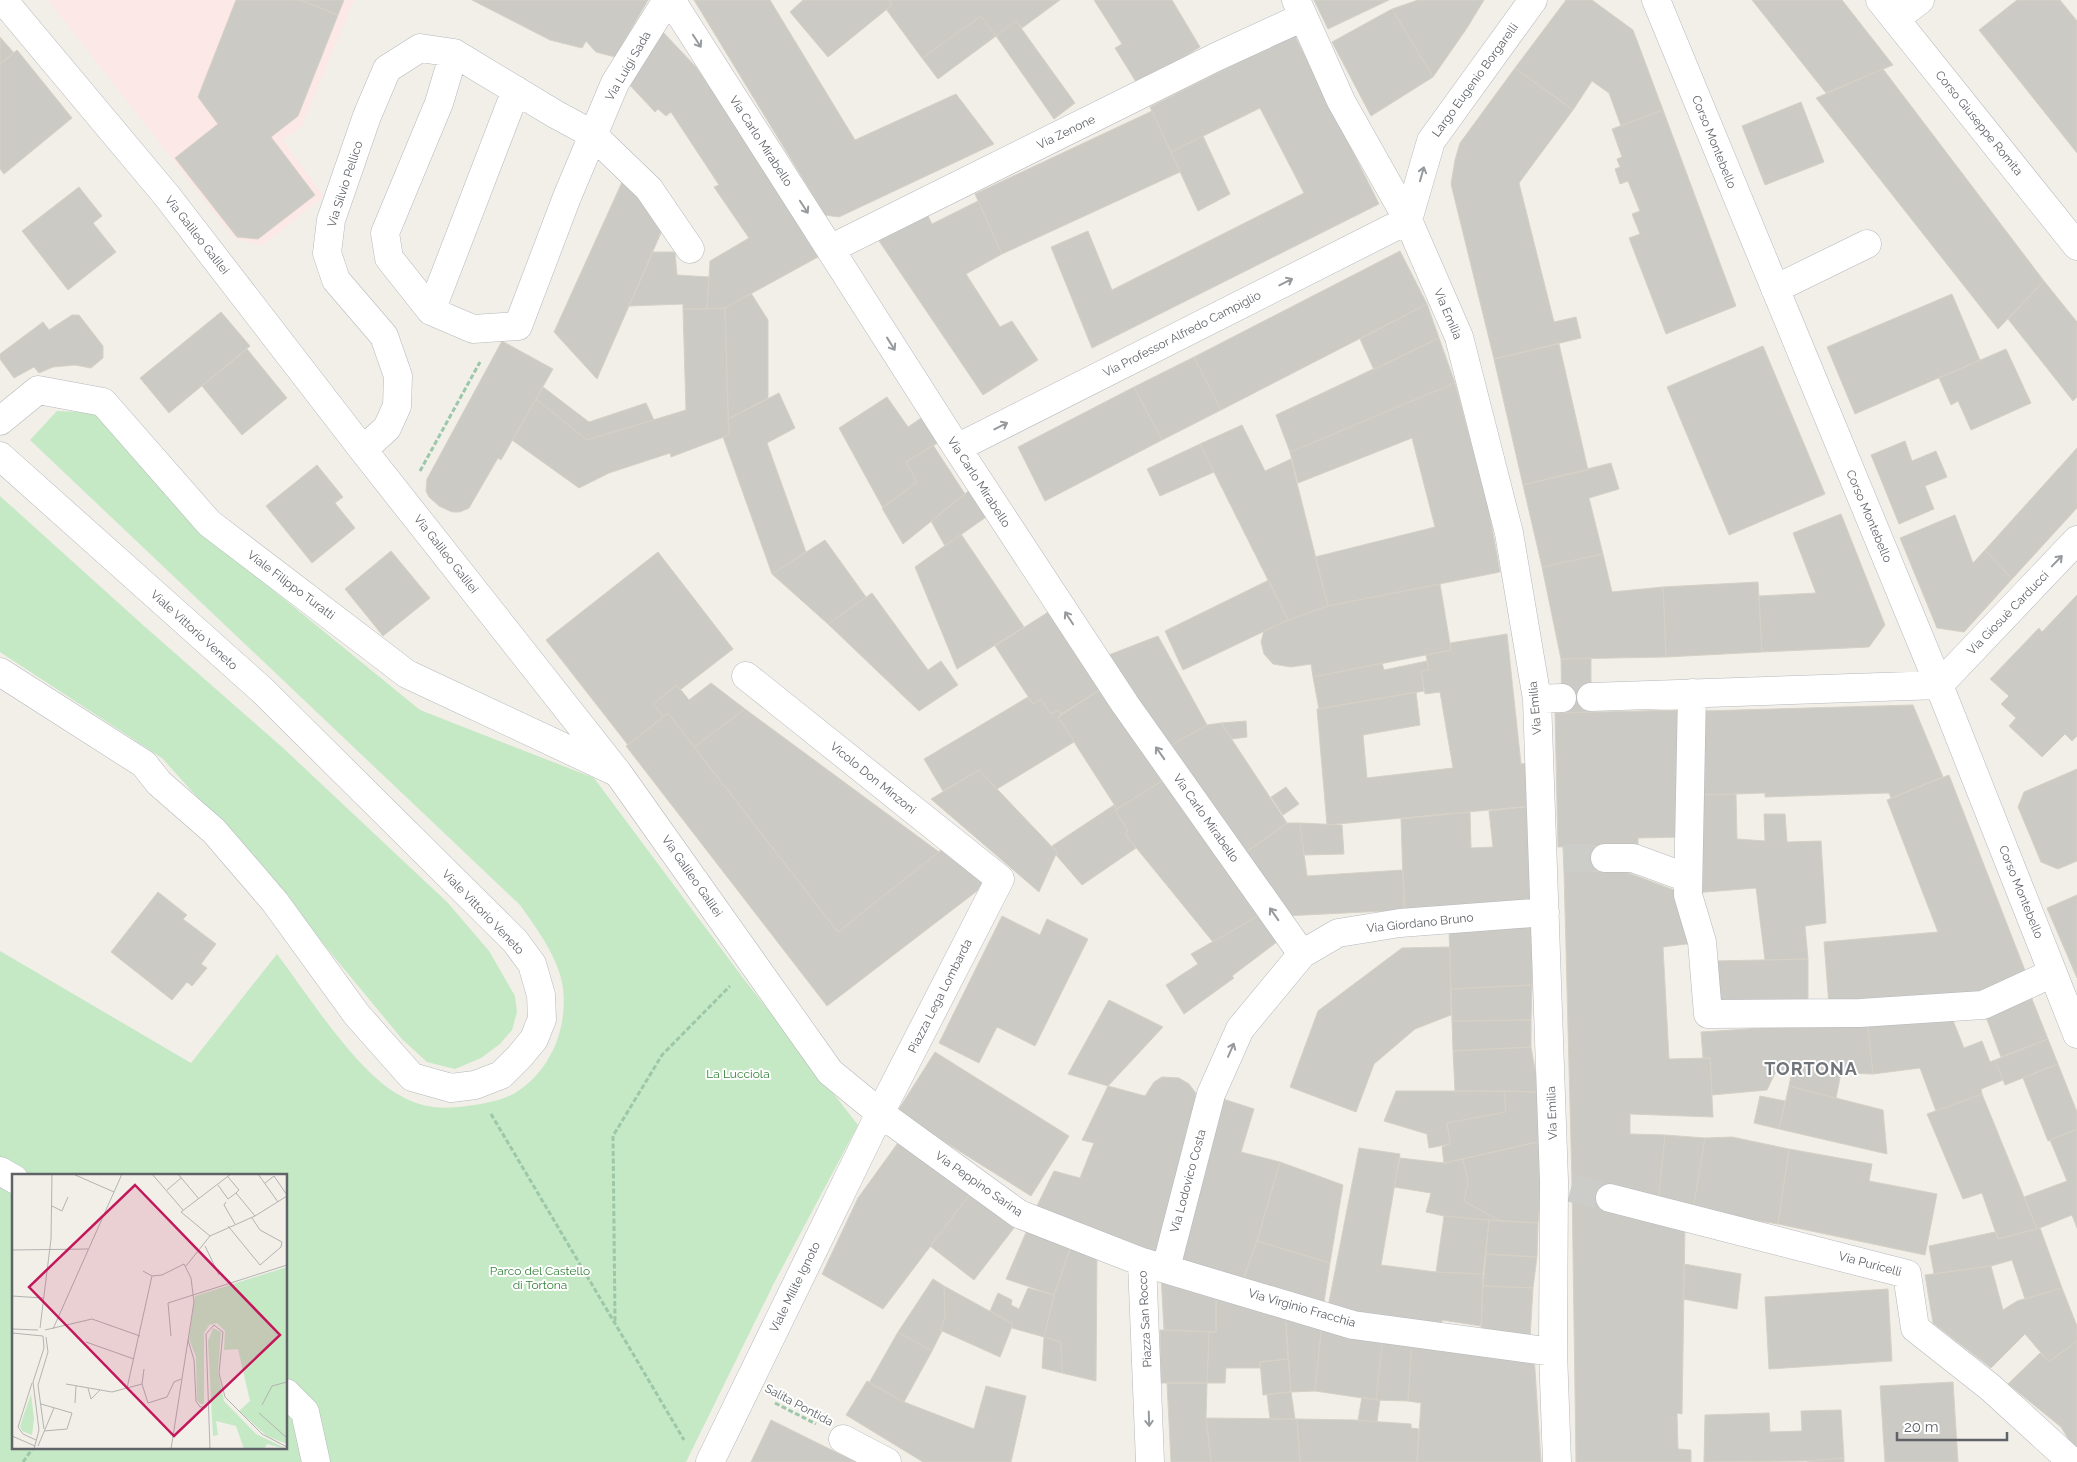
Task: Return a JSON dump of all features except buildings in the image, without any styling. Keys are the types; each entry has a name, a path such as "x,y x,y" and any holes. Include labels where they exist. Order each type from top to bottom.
{"street":[{"name":"Via Galileo Galilei","path":"3,0 167,196 363,450 618,773 830,1072 880,1113"},
{"name":"Via Luigi Sada","path":"500,327 518,326 592,134 615,84 669,0"},
{"name":"Via Carlo Mirabello","path":"669,0 957,448 1125,704 1302,954"},
{"name":"Largo Eugenio Borgarelli","path":"1408,220 1431,141 1533,0"},
{"name":"Corso Montebello","path":"1656,0 1939,685 2077,1034"},
{"path":"1888,9 1920,0"},
{"name":"Corso Giuseppe Romita","path":"1888,9 2077,246"},
{"name":"Via Zenone","path":"830,249 1216,57 1295,14"},
{"name":"Via Emilia","path":"1295,14 1341,102 1408,220 1459,337 1549,698 1553,859 1545,912 1563,1184 1553,1352 1557,1462"},
{"name":"Via Silvio Pellico","path":"363,450 387,428 397,406 398,376 384,336 336,280 327,253 331,220 367,116 387,69 420,48 454,53"},
{"path":"500,327 473,329 431,311 388,258 385,233 439,104 454,53 592,134 649,188 690,249"},
{"path":"431,311 516,90"},
{"name":"Via Professor Alfredo Campiglio","path":"957,448 1408,220"},
{"path":"1775,289 1867,244"},
{"name":"Viale Filippo Turatti","path":"0,421 38,390 103,402 210,523 407,674 618,773"},
{"name":"Viale Vittorio Veneto","path":"0,456 262,690 514,941 532,964 541,995 542,1019 534,1039 501,1074 475,1085 451,1088 412,1078 357,1015 275,902 214,831 159,783 144,764 0,672"},
{"name":"Via Giosuè Carducci","path":"1939,685 2077,540"},
{"name":"Vicolo Don Minzoni","path":"746,676 1000,879"},
{"path":"1591,697 1939,685"},
{"path":"1692,693 1688,895 1702,942 1708,1014 1860,1014 1983,1004 2053,973"},
{"path":"1605,858 1633,858 1688,878"},
{"name":"Piazza Lega Lombarda","path":"880,1113 1000,879"},
{"name":"Via Giordano Bruno","path":"1302,954 1338,933 1400,922 1545,912"},
{"name":"Via Lodovico Costa","path":"1154,1265 1211,1094 1240,1029 1302,954"},
{"name":"Via Peppino Sarina","path":"880,1113 1019,1214 1154,1265"},
{"name":"Viale Milite Ignoto","path":"710,1462 880,1113"},
{"path":"0,1171 12,1178"},
{"name":"Via Puricelli","path":"1610,1198 1907,1274 1915,1328 1991,1388 2072,1462"},
{"name":"Via Virginio Fracchia","path":"1154,1265 1353,1325 1553,1352"},
{"name":"Piazza San Rocco","path":"1150,1462 1148,1376 1154,1265"},
{"path":"288,1395 305,1412 316,1462"},
{"path":"843,1439 887,1462"}],"path":[{"path":"404,501 500,327"},
{"path":"614,1322 613,1136 662,1055 753,963"},
{"path":"496,1122 688,1446"},
{"name":"Salita Pontida","path":"746,1387 843,1439"},
{"path":"23,1462 32,1450"}],"shaded area":[{"path":"48,0 354,0 302,126 282,140 324,196 262,246 234,238"}],"green space":[{"name":"Parco del Castello di Tortona","path":"57,411 102,413 203,533 420,710 594,778 743,978 858,1125 774,1283 686,1462 0,1462 0,951 191,1063 277,954 334,1032 367,1070 384,1085 401,1096 425,1106 441,1108 458,1107 492,1102 515,1093 538,1074 554,1048 559,1034 563,1019 564,1003 561,977 546,944 520,905 30,440"},
{"path":"0,496 282,747 448,903 489,951 515,996 517,1012 512,1030 500,1044 481,1058 455,1069 427,1062 402,1039 254,860 162,758 0,652"}],"tunnel":[{"path":"1564,858 1605,858"},
{"path":"1571,1188 1610,1198"}],"district":[{"name":"TORTONA","path":"1811,1068"}],"park label":[{"name":"La Lucciola","path":"738,1074"}]}
